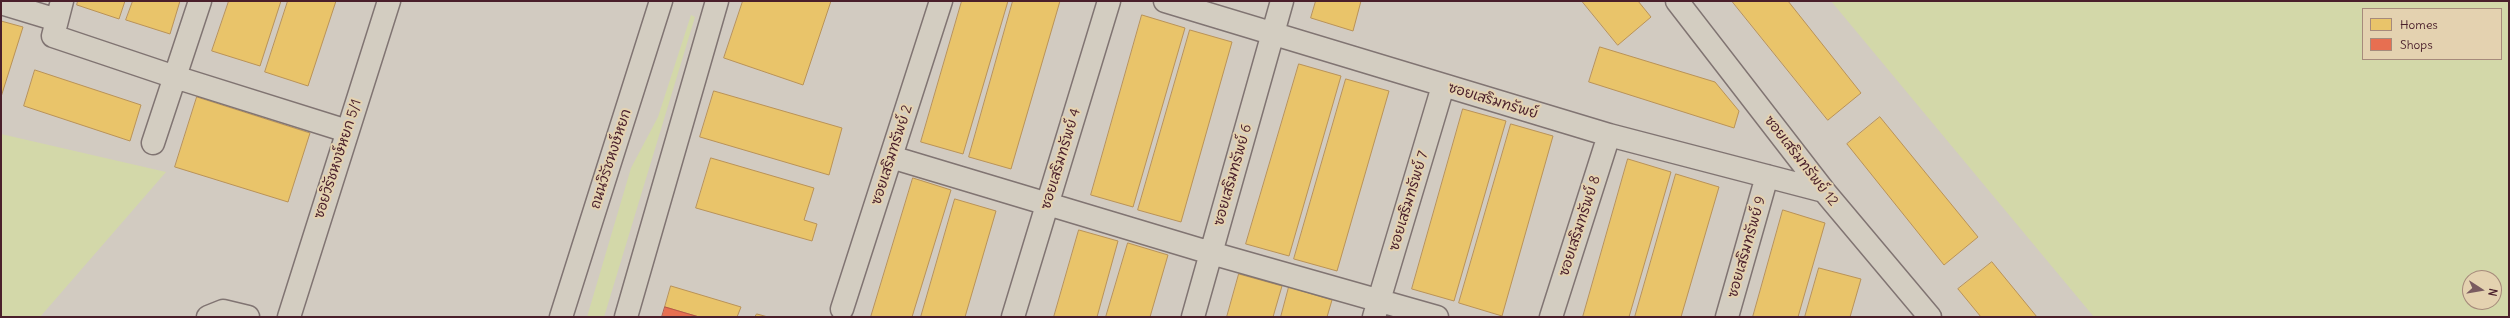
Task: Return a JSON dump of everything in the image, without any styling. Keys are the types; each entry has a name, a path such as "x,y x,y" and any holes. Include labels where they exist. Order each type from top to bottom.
{"street":[{"path":"153,143 200,1"},
{"name":"ซอยวิรัชหงษ์หยก 5/1","path":"289,317 389,1"},
{"name":"ถนนวิรัชหงษ์หยก","path":"562,317 661,1"},
{"name":"ซอยเสริมทรัพย์ 2","path":"842,309 940,1"},
{"name":"ซอยเสริมทรัพย์ 4","path":"1013,317 1109,1"},
{"name":"ซอยเสริมทรัพย์","path":"1165,1 1609,135 1824,191"},
{"name":"ซอยเสริมทรัพย์ 6","path":"1193,317 1282,1"},
{"name":"ซอยเสริมทรัพย์ 12","path":"1677,1 1913,308 1930,317"},
{"path":"626,317 712,2"},
{"path":"1,3 59,10 53,36 175,78 347,131"},
{"name":"ซอยเสริมทรัพย์ 7","path":"1377,308 1443,86"},
{"name":"ซอยเสริมทรัพย์ 8","path":"1551,317 1609,135"},
{"path":"891,157 1211,253 1377,308 1437,317"},
{"name":"ซอยเสริมทรัพย์ 9","path":"1727,317 1767,176"},
{"path":"208,317 223,311 248,317"}],"green space":[{"path":"1831,1 2509,1 2509,317 2094,317"},
{"path":"691,15 695,17 604,317 587,317 631,168 658,117"},
{"path":"1,134 166,172 40,317 1,317"}],"building: Homes":[{"path":"78,1 125,1 119,19 77,5"},
{"path":"133,1 180,1 170,34 126,20"},
{"path":"229,1 281,1 260,66 212,51"},
{"path":"288,1 336,1 308,86 265,72"},
{"path":"743,1 831,1 803,85 724,58"},
{"path":"962,1 1008,1 963,154 921,142"},
{"path":"1013,1 1060,1 1011,169 969,157"},
{"path":"1316,1 1361,1 1353,31 1311,18"},
{"path":"1582,1 1638,1 1651,17 1618,45"},
{"path":"1732,1 1788,1 1861,93 1828,120"},
{"path":"1142,15 1185,28 1133,207 1091,195"},
{"path":"1,21 23,27 1,97"},
{"path":"1190,30 1232,42 1181,222 1138,210"},
{"path":"1600,47 1715,82 1739,111 1734,128 1589,82"},
{"path":"1299,64 1341,76 1289,256 1246,244"},
{"path":"35,70 141,105 130,141 24,106"},
{"path":"1346,79 1389,91 1337,271 1294,259"},
{"path":"714,91 842,128 829,175 700,137"},
{"path":"197,97 310,133 288,202 175,167"},
{"path":"1463,109 1506,121 1454,301 1412,289"},
{"path":"1880,117 1978,237 1944,265 1847,144"},
{"path":"1511,124 1553,136 1502,316 1459,303"},
{"path":"711,158 814,188 804,220 817,224 812,241 696,208"},
{"path":"1628,159 1671,172 1629,317 1583,317"},
{"path":"1676,174 1719,187 1681,317 1635,317"},
{"path":"913,178 951,190 912,317 871,317"},
{"path":"955,199 996,211 965,317 921,317"},
{"path":"1783,210 1825,223 1798,317 1753,317"},
{"path":"1079,230 1118,241 1097,317 1054,317"},
{"path":"1128,243 1168,255 1150,317 1106,317"},
{"path":"1992,262 2037,317 1981,317 1958,289"},
{"path":"1819,268 1861,279 1850,317 1805,317"},
{"path":"1239,274 1282,286 1273,317 1227,317"},
{"path":"671,286 741,307 737,317 699,317 665,307"},
{"path":"1289,287 1332,300 1327,317 1281,317"},
{"path":"757,314 768,317 755,317"}],"building: Shops":[{"path":"665,307 699,317 662,317"}]}
